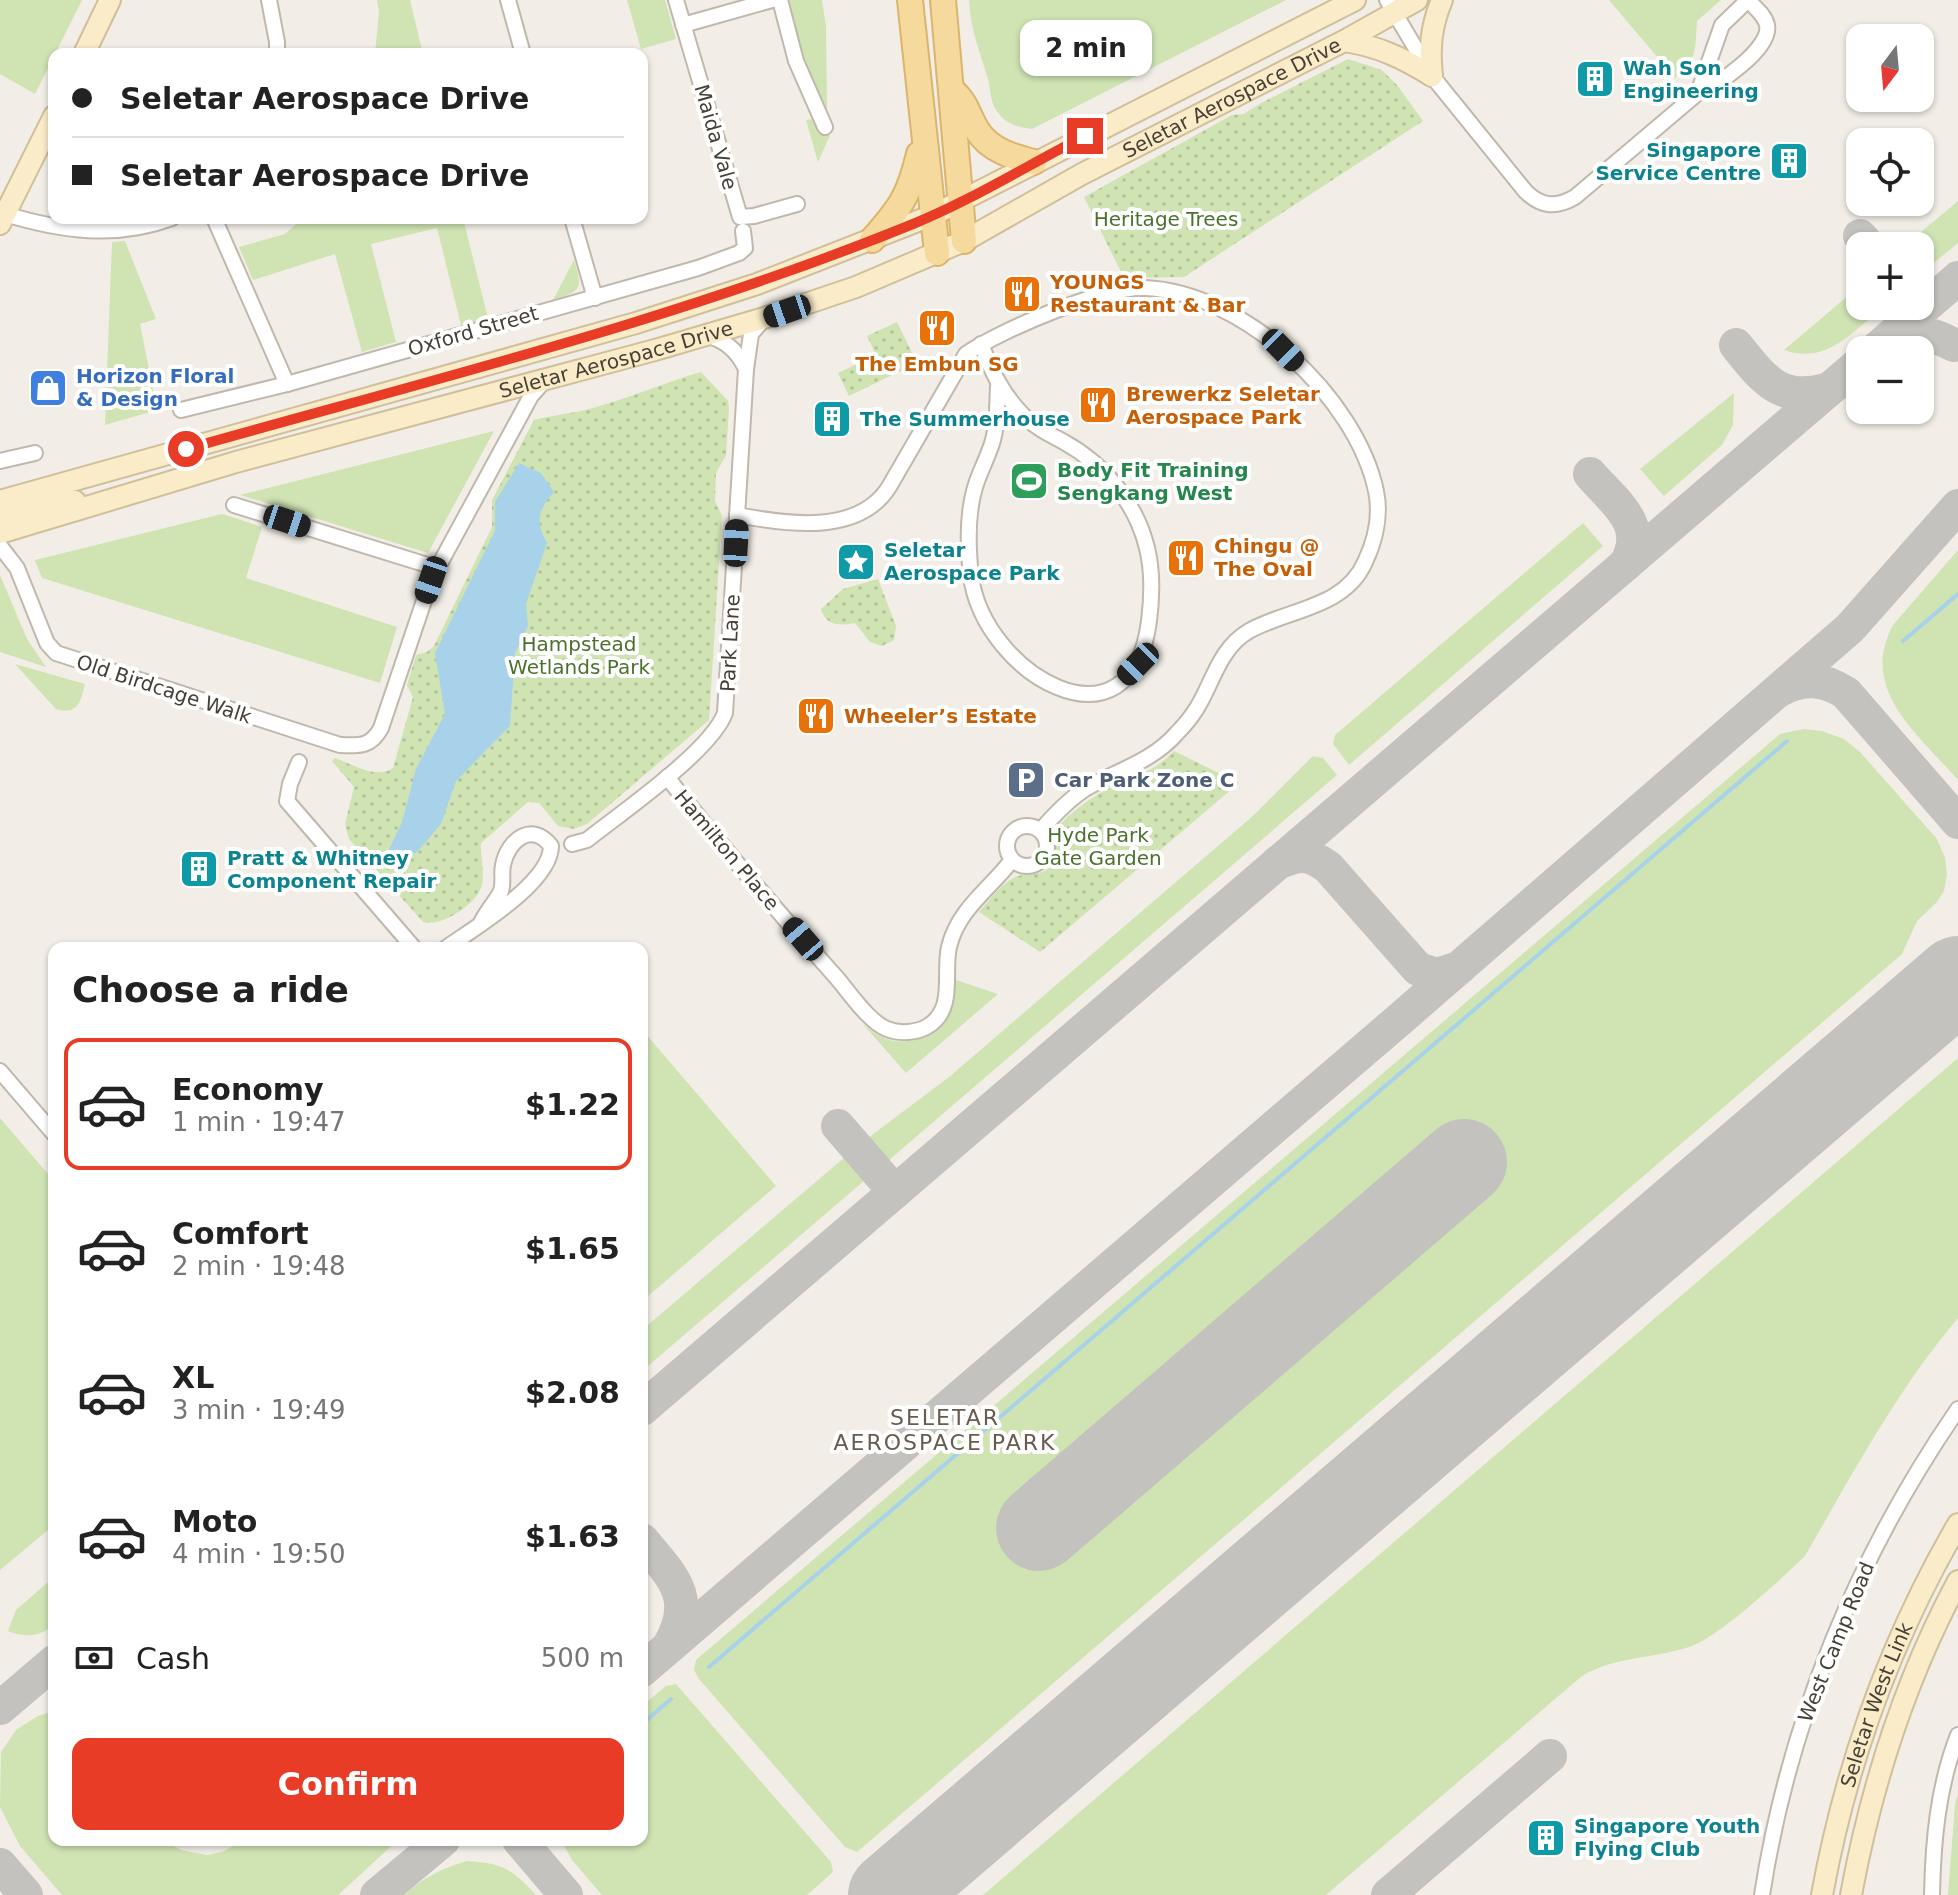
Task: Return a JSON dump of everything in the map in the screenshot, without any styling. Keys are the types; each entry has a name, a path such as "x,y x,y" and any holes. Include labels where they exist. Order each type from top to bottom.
{"main road":[{"path":"910,0 937,253"},
{"path":"943,0 964,241"},
{"path":"952,89 965,101 978,132 993,146 1008,156 1034,162"},
{"path":"872,240 897,211 911,188 923,136"}],"street":[{"path":"87,48 110,0"},
{"path":"269,0 277,48"},
{"path":"508,0 521,48"},
{"name":"Maida Vale","path":"676,0 740,217 797,204"},
{"path":"683,25 772,0"},
{"path":"780,0 796,61 825,127"},
{"name":"Seletar Aerospace Drive","path":"0,501 636,323 757,284 961,202 1334,6 1355,0"},
{"name":"Seletar Aerospace Drive","path":"0,533 236,462 705,335 856,287 964,241 1095,167 1344,41 1390,6 1417,0"},
{"path":"1432,76 1429,46 1434,19 1442,0"},
{"path":"1390,6 1432,76 1526,192 1538,202 1553,206 1575,197 1698,93 1713,87 1762,45 1768,30 1767,23 1748,0 1722,25 1698,93"},
{"path":"1344,41 1392,52 1432,76"},
{"path":"48,128 2,219 96,232 155,224"},
{"path":"217,224 287,384"},
{"path":"574,224 595,298"},
{"name":"Oxford Street","path":"181,410 287,384 698,268 739,253 745,248 743,231"},
{"path":"737,515 778,523 804,524 855,514 872,505 883,498 966,354 981,344 1119,289 1177,291 1203,299 1252,326 1283,350 1347,421 1366,458 1377,492 1374,540 1364,565 1335,596 1270,620 1246,633 1222,658 1202,699 1176,735 1149,757 1082,791 1041,830 1048,848 1037,864 1024,866 1012,860"},
{"name":"Park Lane","path":"572,844 587,840 667,777 718,730 727,705 746,369 751,334 764,318"},
{"path":"705,335 714,337 736,352 746,369"},
{"path":"981,344 998,386 1024,417 1042,431 1082,453 1112,481 1137,519 1147,548 1152,580 1147,639 1138,664 1106,690 1068,693 1029,673 998,640 974,595 970,561 971,509 974,490 997,423 998,386"},
{"name":"Old Birdcage Walk","path":"0,546 17,568 47,643 56,653 340,745 366,745 377,736 437,568 531,396 545,380"},
{"path":"997,423 1007,414 1024,417"},
{"path":"0,461 35,453"},
{"path":"0,516 38,505 111,499"},
{"path":"234,505 437,568"},
{"path":"299,762 287,801 409,942"},
{"name":"Hamilton Place","path":"667,777 711,833 885,1029 914,1031 928,1026 937,1018 946,1000 948,950 955,928 967,909 1012,860 1007,841 1014,830 1027,825 1041,830"},
{"path":"454,942 495,916 544,870 551,857 551,846 540,835 533,832 523,835 508,851 503,862 500,892 481,923"},
{"path":"0,1071 48,1127"},
{"name":"West Camp Road","path":"1762,1895 1786,1776 1817,1680 1856,1586 1888,1520 1920,1464 1958,1409"},
{"name":"Seletar West Link","path":"1822,1895 1831,1846 1851,1772 1878,1690 1931,1571 1958,1524"},
{"name":"Seletar West Link","path":"1851,1895 1878,1782 1900,1716 1926,1648 1958,1581"},
{"path":"1932,1895 1933,1840 1951,1752 1958,1735"}],"green space":[{"path":"0,0 82,0 58,48 48,48 48,68 35,94 0,74"},
{"path":"377,0 410,0 422,48 376,48"},
{"path":"627,0 665,0 676,39 641,48"},
{"path":"789,0 822,0 826,27 827,109 821,110 807,75"},
{"path":"969,0 1286,0 1032,129 1010,123 994,106 973,30"},
{"path":"1609,0 1721,0 1697,21 1692,59 1675,78"},
{"name":"Heritage Trees","path":"1348,59 1382,70 1423,121 1184,277 1124,278 1084,197 1232,115 1244,114"},
{"path":"814,119 817,126 830,135 818,162 806,120"},
{"path":"1958,201 1958,243 1935,262 1934,232 1921,232"},
{"path":"296,224 464,224 488,318 461,325 437,228 371,244 396,342 362,352 335,254 253,280 239,247 285,234"},
{"path":"125,241 156,319 140,324 157,410 105,425 112,242"},
{"path":"574,260 579,278 578,288 553,300"},
{"path":"1846,297 1846,320 1868,320 1845,339 1823,351 1811,354 1784,350"},
{"path":"897,322 917,363 849,396 838,373 876,355 867,336"},
{"name":"Hampstead Wetlands Park","path":"701,372 728,401 729,408 726,455 716,473 715,501 722,516 709,720 587,824 574,829 558,826 539,803 528,802 481,843 482,883 472,902 447,918 423,922 349,839 345,824 354,787 332,761 335,758 372,772 393,768 413,697 407,685 416,655 434,646 492,527 492,500 534,420 603,405"},
{"path":"1734,393 1733,425 1722,445 1664,496 1640,469"},
{"path":"494,431 428,553 240,495"},
{"path":"222,514 262,527 246,578 397,627 380,683 42,578 35,560"},
{"path":"1583,523 1603,546 1349,765 1333,744 1335,735"},
{"path":"1958,550 1958,780 1898,710 1888,691 1883,670 1884,648 1893,625"},
{"path":"0,575 27,639 46,667 0,652"},
{"path":"878,579 896,626 894,640 882,646 870,642 855,623 830,622 821,609 843,589"},
{"path":"15,664 85,684 77,706 63,711 56,709"},
{"path":"1804,729 1822,731 1844,739 1860,752 1937,839 1945,858 1947,875 1944,891 1917,921 1902,954 857,1852 845,1847 699,1679 694,1670 696,1660 1780,734"},
{"name":"Hyde Park Gate Garden","path":"1174,751 1239,783 1040,952 979,912 1010,880 1047,869 1054,856 1056,829 1075,810 1105,790 1153,768"},
{"path":"1313,756 1323,758 1337,775 881,1167 860,1144 949,1077 1254,815"},
{"path":"953,979 998,994 906,1073 862,1023 894,1041 907,1041 931,1033 947,1016 952,1005"},
{"path":"648,1037 776,1186 648,1296"},
{"path":"1958,1058 1958,1318 1895,1404 1805,1556 1749,1607 1716,1632 1689,1647 1621,1661 1582,1676 1326,1895 983,1895"},
{"path":"0,1118 48,1174 48,1530 0,1570"},
{"path":"852,1151 872,1174 648,1366 648,1325"},
{"path":"48,1582 48,1629 32,1635 8,1631 16,1610"},
{"path":"676,1684 831,1862 833,1872 807,1895 602,1895 572,1860 564,1846 648,1846 648,1701 666,1686"},
{"path":"48,1713 48,1846 174,1846 207,1855 233,1846 391,1846 338,1895 62,1895 20,1846 0,1807 1,1752 16,1730"},
{"path":"1958,1792 1958,1895 1948,1895 1955,1805"},
{"path":"467,1861 506,1869 536,1895 404,1895 433,1874"}],"water":[{"path":"519,463 541,473 554,492 540,516 547,543 526,604 528,626 515,653 510,726 456,781 441,824 419,850 400,865 388,852 402,822 416,769 445,714 435,653 495,531 495,502"}],"waterway":[{"path":"1903,641 1958,594"},
{"path":"709,1667 1787,741"},
{"path":"648,1719 671,1699"}],"taxiway":[{"path":"1891,336 1958,278"},
{"path":"1900,336 1913,333 1933,336"},
{"path":"1934,336 1954,345"},
{"path":"1736,345 1775,386 1798,393 1829,389"},
{"path":"648,1404 1846,375"},
{"path":"1590,474 1626,515 1631,526 1632,551 1625,565"},
{"path":"648,1665 1850,628 1958,506"},
{"path":"1780,690 1813,681 1846,693 1958,822"},
{"path":"1277,863 1303,856 1321,862 1418,969 1437,975 1459,968"},
{"path":"838,1126 895,1192"},
{"path":"648,1547 672,1577 681,1601 681,1614 669,1646"},
{"path":"0,1708 48,1667"},
{"path":"1388,1895 1550,1756"},
{"path":"377,1895 436,1846"},
{"path":"524,1846 566,1895"},
{"path":"0,1865 26,1895"}],"runway":[{"path":"891,1895 1958,979"},
{"path":"1039,1528 1464,1162"}],"place":[{"name":"Wah Son Engineering","path":"1595,79"},
{"name":"Singapore Service Centre","path":"1789,161"},
{"name":"YOUNGS Restaurant & Bar","path":"1022,294"},
{"name":"The Embun SG","path":"937,328"},
{"name":"Horizon Floral & Design","path":"48,388"},
{"name":"Brewerkz Seletar Aerospace Park","path":"1098,405"},
{"name":"The Summerhouse","path":"832,419"},
{"name":"Body Fit Training Sengkang West","path":"1029,481"},
{"name":"Chingu @ The Oval","path":"1186,558"},
{"name":"Seletar Aerospace Park","path":"856,562"},
{"name":"Wheeler’s Estate","path":"816,716"},
{"name":"Car Park Zone C","path":"1026,780"},
{"name":"Pratt & Whitney Component Repair","path":"199,869"},
{"name":"Singapore Youth Flying Club","path":"1546,1838"}],"district":[{"name":"SELETAR AEROSPACE PARK","path":"945,1430"}],"route":[{"path":"186,449 636,323 757,284 933,215 1085,136"}]}
